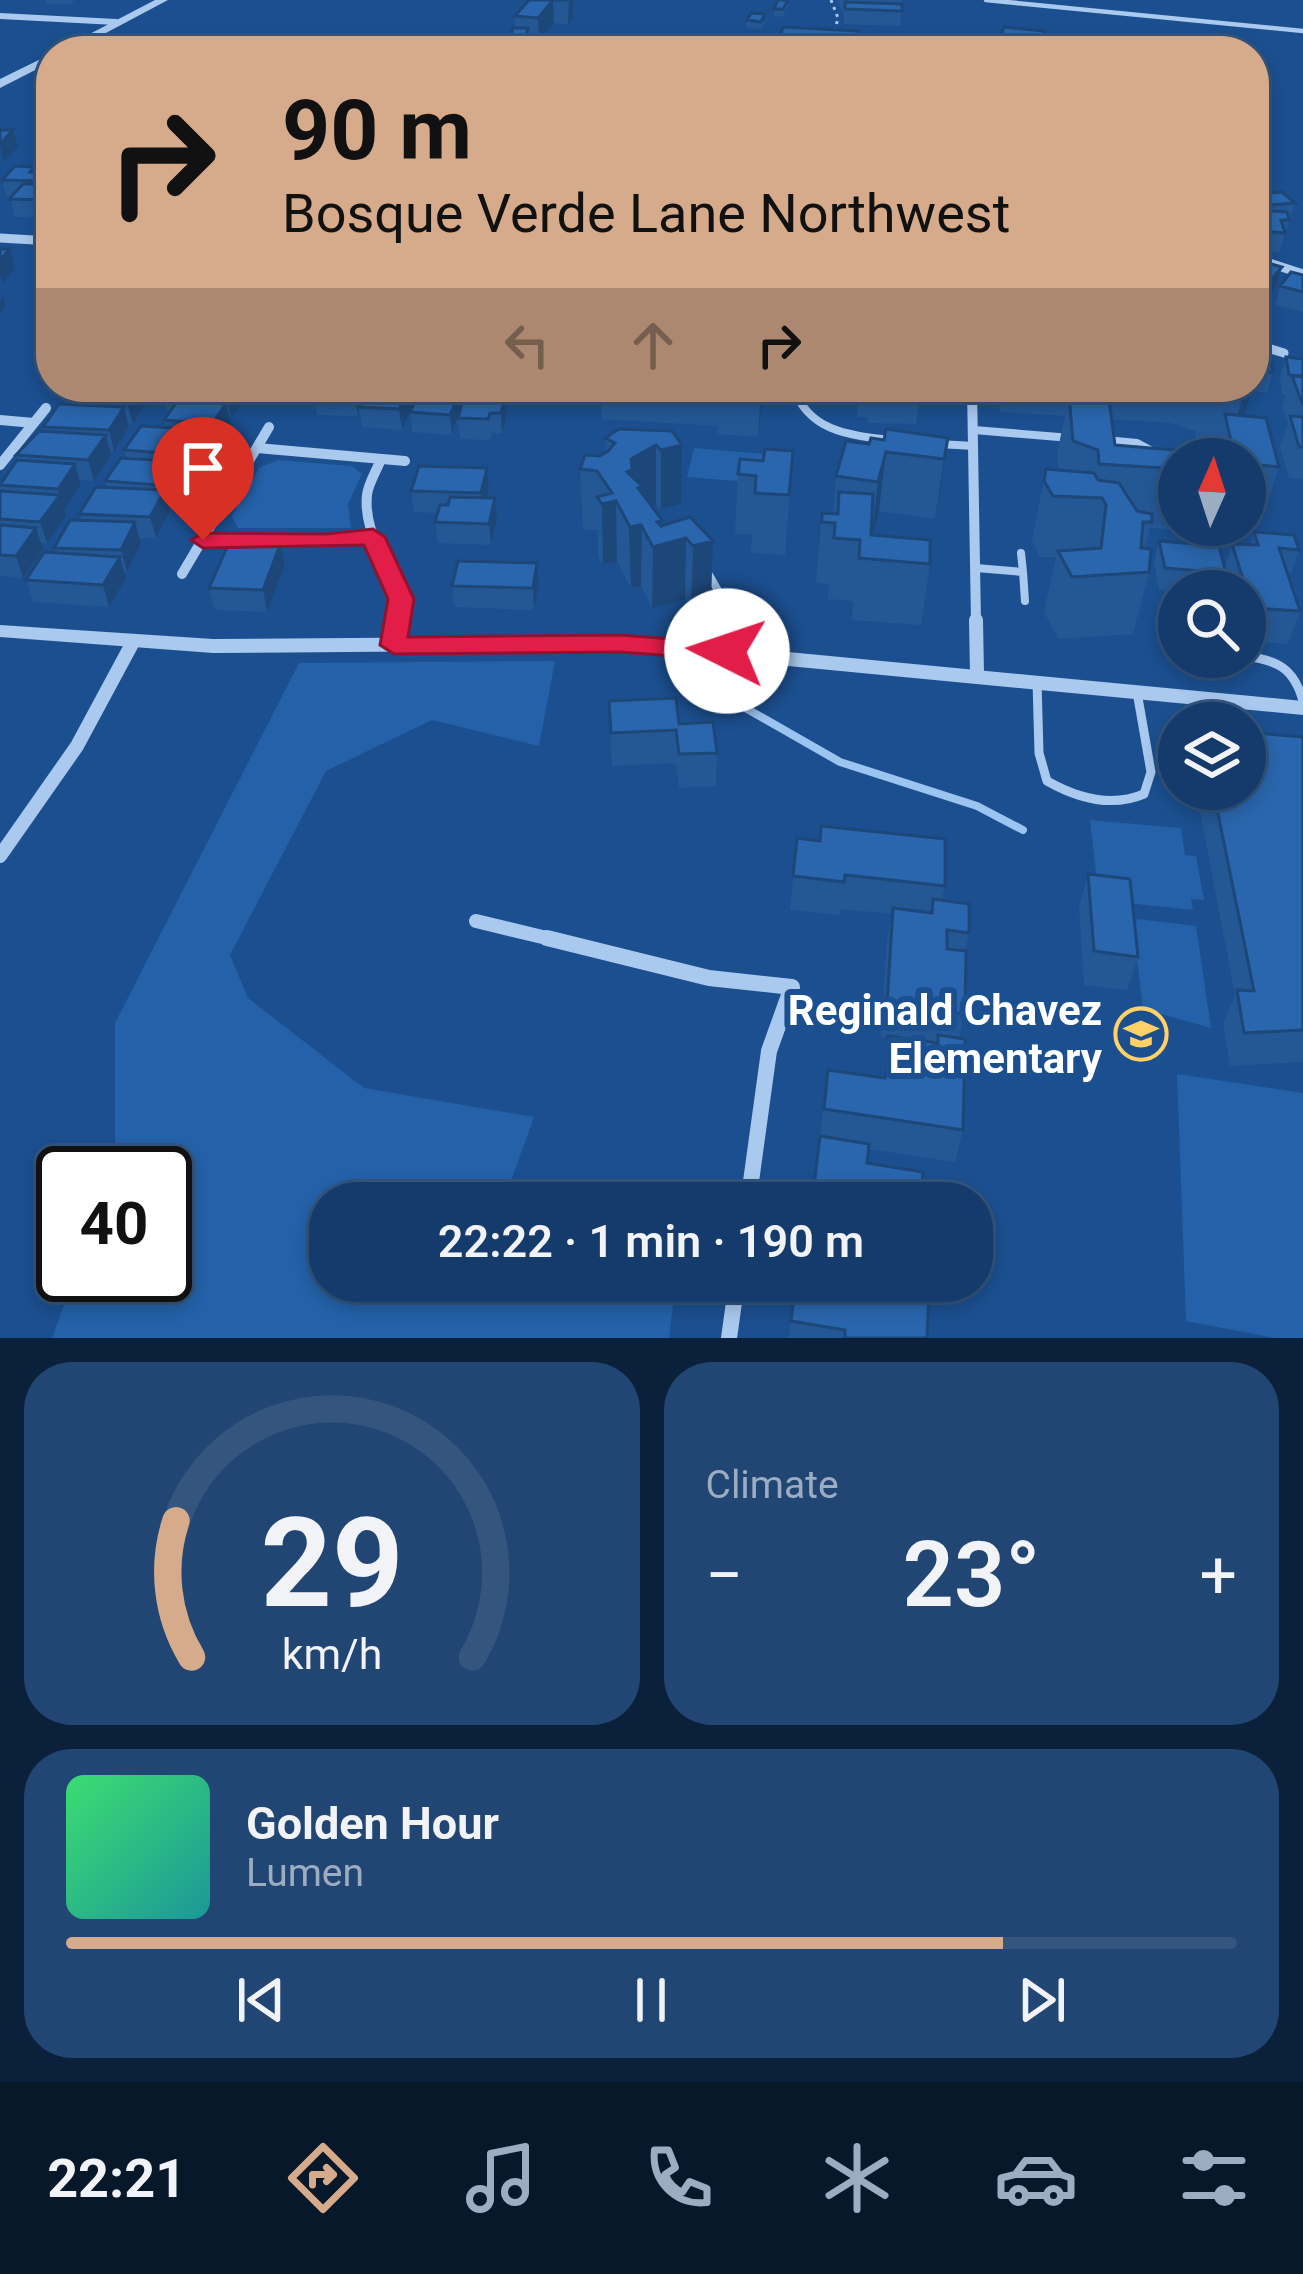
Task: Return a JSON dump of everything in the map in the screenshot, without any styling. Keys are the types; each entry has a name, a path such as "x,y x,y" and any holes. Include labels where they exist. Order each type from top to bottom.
{"street":[{"path":"91,36 163,0"},
{"path":"0,18 113,24"},
{"path":"0,80 36,65"},
{"path":"0,238 36,240"},
{"path":"1269,263 1303,274"},
{"path":"1269,348 1284,353"},
{"path":"973,402 977,674"},
{"path":"0,464 46,408"},
{"path":"0,420 34,423"},
{"path":"182,574 269,427"},
{"path":"257,448 405,461"},
{"path":"381,459 367,495 373,537 401,599 394,645"},
{"path":"203,540 326,542 373,537"},
{"path":"0,631 133,642 620,643 1303,704"},
{"path":"0,856 76,746 133,642"},
{"path":"476,921 709,978 792,986 769,1051 751,1182"},
{"path":"729,1338 734,1302"}],"lane":[{"path":"986,0 1303,31"},
{"path":"799,402 803,414 825,428 894,440"},
{"path":"974,430 1137,443 1158,454"},
{"path":"934,443 974,446"},
{"path":"1021,553 1025,601"},
{"path":"700,560 728,606 727,651"},
{"path":"976,568 1022,572"},
{"path":"1266,658 1294,670 1303,704"},
{"path":"1037,681 1039,753 1047,781 1065,793 1100,800 1132,801 1144,794 1151,772 1137,692"}],"path":[{"path":"831,0 838,18 834,34"}],"shaded area":[{"path":"694,448 789,456 784,485 687,477"},
{"path":"278,460 352,466 362,474 348,504 351,528 238,528 232,516 259,468"},
{"path":"555,661 539,746 432,720 326,771 230,955 248,998 364,1088 534,1117 511,1182 309,1182 309,1302 673,1302 669,1338 52,1338 65,1302 192,1302 192,1146 115,1146 115,1023 299,663"},
{"path":"1090,820 1181,828 1185,855 1196,856 1204,900 1191,899 1193,910 1099,900"},
{"path":"1138,919 1196,926 1211,1028 1143,1009 1133,925"},
{"path":"1177,1074 1303,1093 1303,1338 1274,1338 1186,1321"}],"building":[{"path":"529,0 553,0 538,18 515,16"},
{"path":"845,2 902,4 902,11 845,9"},
{"path":"751,13 765,14 761,22 747,20"},
{"path":"783,27 858,31 857,36 780,36"},
{"path":"1004,27 1044,31 1042,36 1001,35"},
{"path":"513,28 528,28 526,36 511,36"},
{"path":"0,130 13,130 0,144"},
{"path":"15,166 34,167 30,172 36,172 36,181 2,180"},
{"path":"23,184 36,184 36,200 9,199"},
{"path":"1282,192 1295,203 1269,205 1269,193"},
{"path":"1269,211 1287,212 1289,220 1281,220 1285,233 1269,232"},
{"path":"1269,263 1282,267 1271,280"},
{"path":"1291,272 1303,275 1303,292 1280,286"},
{"path":"1286,357 1303,359 1303,376 1289,375"},
{"path":"1292,376 1303,377 1303,404 1302,403"},
{"path":"177,402 226,403 212,424 164,420"},
{"path":"362,402 402,402 399,409 359,407"},
{"path":"415,402 456,402 450,415 410,412"},
{"path":"462,402 504,402 501,413 490,413 488,419 458,418"},
{"path":"1070,402 1109,402 1115,445 1158,449 1158,468 1099,464 1098,450 1073,441"},
{"path":"59,404 124,407 109,430 43,427"},
{"path":"1225,414 1266,418 1279,467 1266,466 1266,438 1230,438"},
{"path":"1290,416 1303,417 1303,447 1299,447"},
{"path":"141,426 206,430 190,455 124,450"},
{"path":"619,429 672,431 682,445 661,450 656,445 631,459 632,470 627,472 642,486 638,488 662,520 657,522 661,526 690,517 713,541 693,546 686,538 653,547 641,525 630,527 616,501 602,504 597,497 612,493 597,471 580,469 585,455 608,451 615,443 605,438"},
{"path":"886,429 948,438 944,459 886,452 878,482 836,476 846,441 869,444 871,438 884,440"},
{"path":"39,431 106,435 88,460 16,455"},
{"path":"765,449 793,451 789,495 755,493 756,476 738,474 740,459 763,461"},
{"path":"121,458 186,462 171,486 105,481"},
{"path":"17,460 75,464 58,489 0,485"},
{"path":"419,466 487,468 481,493 411,491"},
{"path":"1046,469 1094,473 1098,480 1119,483 1137,511 1152,514 1152,522 1143,522 1141,548 1151,549 1149,572 1072,577 1058,551 1101,548 1106,505 1102,498 1053,496 1044,481"},
{"path":"96,487 165,490 150,517 79,514"},
{"path":"0,491 60,495 40,522 0,519"},
{"path":"839,492 873,494 871,535 930,540 930,564 859,558 860,540 834,538 835,523 822,522 822,513 838,514"},
{"path":"450,497 495,498 489,524 435,522 440,505 448,505"},
{"path":"70,520 135,522 121,550 54,548"},
{"path":"0,525 36,528 16,556 0,555"},
{"path":"1266,533 1294,535 1299,550 1279,548 1300,611 1266,609 1266,570 1240,570 1233,546 1266,546"},
{"path":"229,543 280,545 263,590 209,588"},
{"path":"1160,546 1219,546 1225,570 1189,570 1165,568"},
{"path":"44,552 120,557 103,585 26,580"},
{"path":"458,561 537,563 533,588 452,586"},
{"path":"676,698 679,724 713,722 717,753 679,754 676,730 611,733 609,701"},
{"path":"1266,734 1303,737 1303,1030 1244,1033 1237,990 1254,991 1217,810 1266,810"},
{"path":"821,826 945,839 945,886 845,875 844,882 793,876 797,838 820,841"},
{"path":"1088,874 1130,879 1138,957 1094,951"},
{"path":"933,899 969,904 969,933 947,930 947,949 966,951 965,1014 887,1004 893,908 932,913"},
{"path":"938,1035 965,1039 963,1130 824,1109 828,1070 885,1078 888,1036 938,1043"},
{"path":"820,1136 869,1144 867,1163 923,1172 922,1182 814,1182"},
{"path":"793,1302 929,1302 927,1338 845,1338 845,1330 791,1321"}],"waterway":[{"path":"693,678 840,762 977,806 1023,830"}],"place":[{"name":"Reginald Chavez Elementary","path":"1141,1034"}],"route":[{"path":"203,540 326,542 373,537 401,599 394,645 620,643 727,651"}]}
